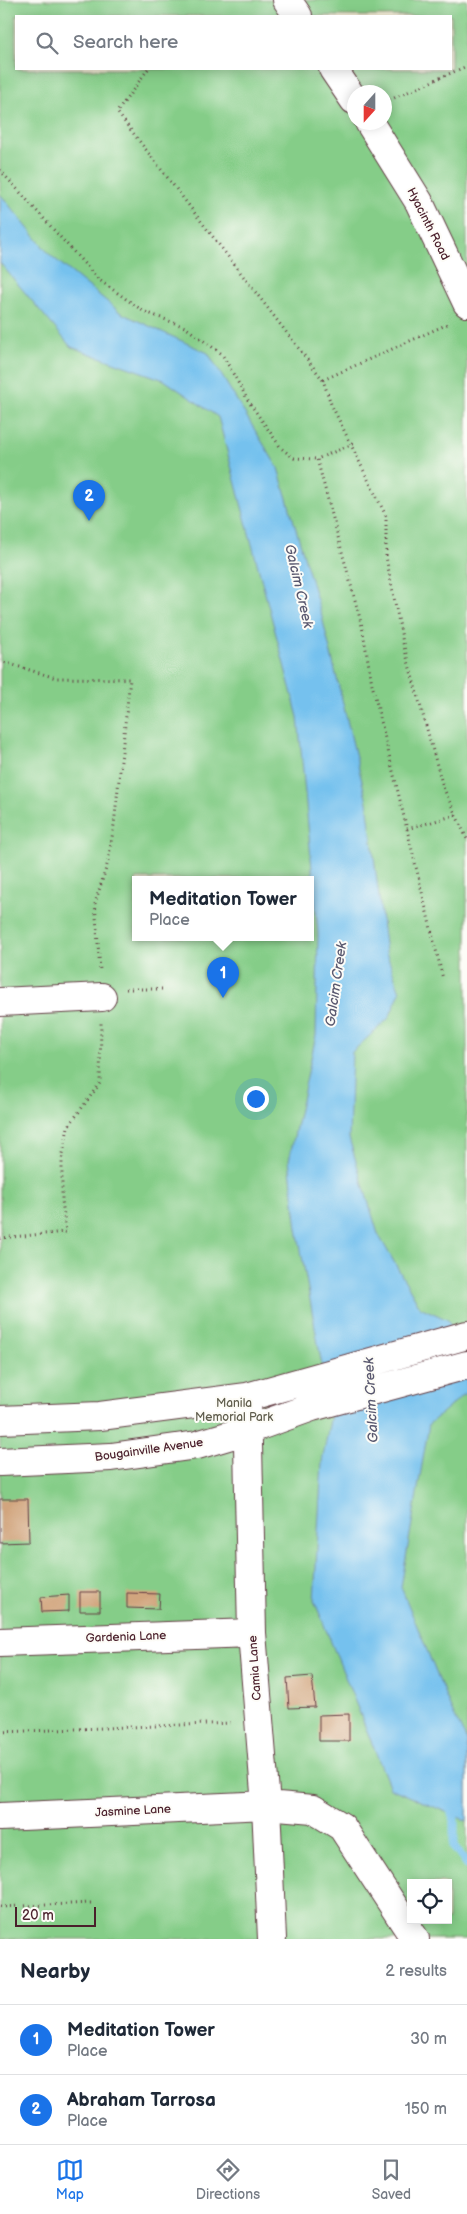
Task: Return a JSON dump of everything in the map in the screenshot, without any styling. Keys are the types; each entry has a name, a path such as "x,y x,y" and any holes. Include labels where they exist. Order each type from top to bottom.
{"street":[{"path":"287,0 297,15"},
{"path":"334,70 347,90"},
{"name":"Hyacinth Road","path":"374,130 419,202 462,311"},
{"path":"0,1002 101,993"},
{"path":"0,1420 100,1416 247,1398 467,1335"},
{"name":"Bougainville Avenue","path":"0,1462 111,1457 197,1445 248,1430 312,1407 467,1365"},
{"name":"Camia Lane","path":"247,1398 252,1633 266,1804 272,1939"},
{"name":"Gardenia Lane","path":"0,1642 252,1633"},
{"name":"Jasmine Lane","path":"0,1817 266,1804 313,1809 342,1827 415,1939"}],"path":[{"path":"392,99 467,66"},
{"path":"147,70 117,112 323,380 331,404 386,516 386,557 403,643 443,787 467,839"},
{"path":"0,170 98,279 143,311 185,327 222,354 249,402 281,448 294,458 317,459 352,444"},
{"path":"323,380 462,311"},
{"path":"317,459 362,626 372,684 444,979"},
{"path":"0,661 56,678 130,679 114,825 108,862 96,903 101,993 100,1084 68,1127 62,1158 62,1200 66,1232 0,1238"},
{"path":"407,829 456,816"},
{"path":"101,993 166,988"},
{"path":"0,1732 259,1722"},
{"path":"0,1908 92,1903"}],"green space":[{"name":"Manila Memorial Park","path":"0,0 467,0 467,1939 0,1939"}],"water":[{"path":"0,194 49,254 121,313 208,353 278,468 322,617 367,802 386,952 400,992 389,1018 352,1052 349,1138 378,1234 420,1307 448,1320 467,1359 467,1392 429,1424 401,1587 451,1709 467,1741 467,1821 390,1788 314,1600 322,1462 331,1415 297,1229 289,1160 316,1035 318,934 314,876 298,717 218,417 164,380 71,347 0,263"}],"building":[{"path":"0,1499 28,1499 29,1542 0,1543"},
{"path":"80,1592 100,1592 100,1611 80,1611"},
{"path":"127,1593 160,1594 159,1609 127,1608"},
{"path":"69,1595 69,1611 42,1612 41,1597"},
{"path":"312,1676 315,1707 289,1708 287,1678"},
{"path":"349,1714 349,1741 319,1741 319,1715"}],"waterway":[{"name":"Galcim Creek","path":"449,1807 454,1816 454,1847 467,1864"}],"place":[{"name":"Abraham Tarrosa","path":"89,521"},
{"name":"Meditation Tower","path":"223,998"}]}
